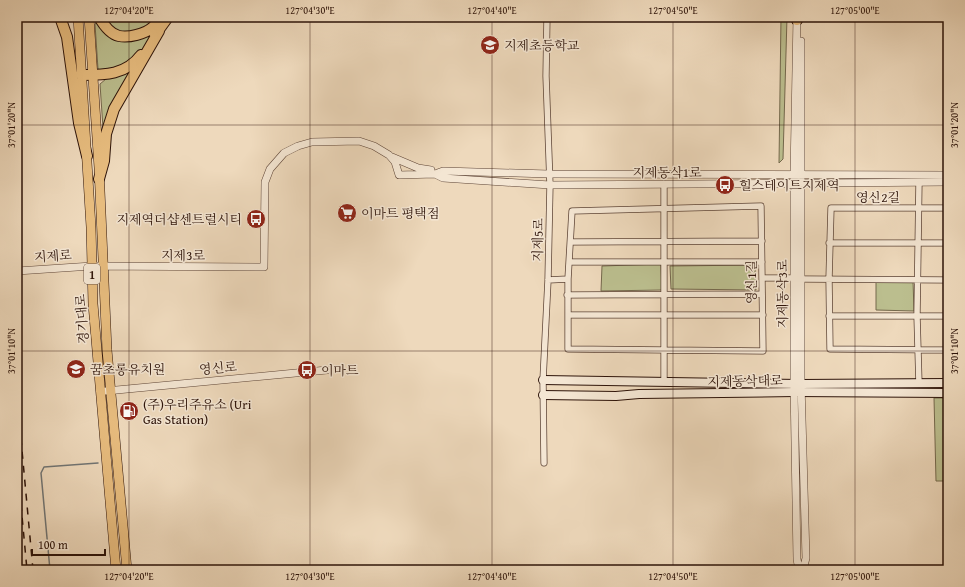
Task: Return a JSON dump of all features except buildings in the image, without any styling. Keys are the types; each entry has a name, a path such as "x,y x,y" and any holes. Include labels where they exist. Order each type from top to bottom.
{"highway":[{"path":"60,17 68,37 79,123 87,156"},
{"path":"99,17 104,25 119,36 131,36 153,27 160,17"},
{"path":"99,179 104,161 106,134 114,109 168,17"},
{"path":"82,75 105,75 117,73 128,68 140,57 159,31"}],"main road":[{"name":"경기대로","path":"78,17 91,227 93,304 116,570"},
{"name":"경기대로","path":"89,17 110,390 127,570"},
{"name":"지제동삭대로","path":"543,380 664,382 948,393"},
{"name":"지제동삭대로","path":"543,395 616,396 948,383"}],"street":[{"name":"지제5로","path":"544,463 543,380 548,280 550,185 546,76 546,17"},
{"name":"지제동삭3로","path":"798,18 794,174 798,183"},
{"name":"지제동삭3로","path":"798,18 802,174 798,183 797,279 797,559 799,570"},
{"name":"지제3로","path":"102,266 264,267 265,182 270,169 284,153 298,146 312,142 359,141 374,146 389,155"},
{"name":"지제동삭1로","path":"389,155 395,162 399,175 435,174 443,171 549,174 948,175"},
{"path":"389,155 418,168 443,171"},
{"name":"지제동삭1로","path":"435,174 443,178 550,185 948,182"},
{"path":"919,182 917,316 919,384"},
{"path":"664,184 664,382"},
{"name":"영신1길","path":"761,206 763,350 568,349 567,295 572,211 664,208 761,206"},
{"name":"영신2길","path":"948,208 832,208 830,211 829,243 829,347 831,349 948,350"},
{"path":"571,242 762,241"},
{"path":"829,243 948,243"},
{"path":"569,262 762,262"},
{"name":"지제로","path":"17,271 102,266"},
{"path":"762,278 948,280"},
{"path":"548,280 568,279"},
{"path":"567,295 762,294"},
{"path":"568,315 762,315"},
{"path":"829,316 948,316"},
{"name":"영신로","path":"100,392 327,370"},
{"name":"지제동삭3로","path":"798,388 806,558 803,570"}],"green space":[{"path":"101,17 155,17 147,26 139,30 119,33"},
{"path":"781,17 787,17 783,159 779,163"},
{"path":"161,19 145,48 126,67 105,72 98,69 96,23 101,28 131,38"},
{"path":"134,67 103,128 100,84 106,79"},
{"path":"661,264 662,290 601,291 602,266"},
{"path":"755,265 756,290 671,289 670,266"},
{"path":"876,281 913,281 914,311 876,310"},
{"path":"934,398 948,398 948,481 936,481"}],"waterway":[{"path":"50,570 41,473 44,467 98,463"}],"railway":[{"path":"17,396 33,570"},
{"path":"17,462 27,570"},
{"path":"19,540 19,570"}],"place":[{"name":"지제초등학교","path":"490,45"},
{"name":"힐스테이트지제역","path":"725,185"},
{"name":"이마트 평택점","path":"347,213"},
{"name":"지제역더샵센트럴시티","path":"256,219"},
{"name":"꿈초롱유치원","path":"76,369"},
{"name":"이마트","path":"307,370"},
{"name":"(주)우리주유소 (Uri Gas Station)","path":"129,411"}]}
